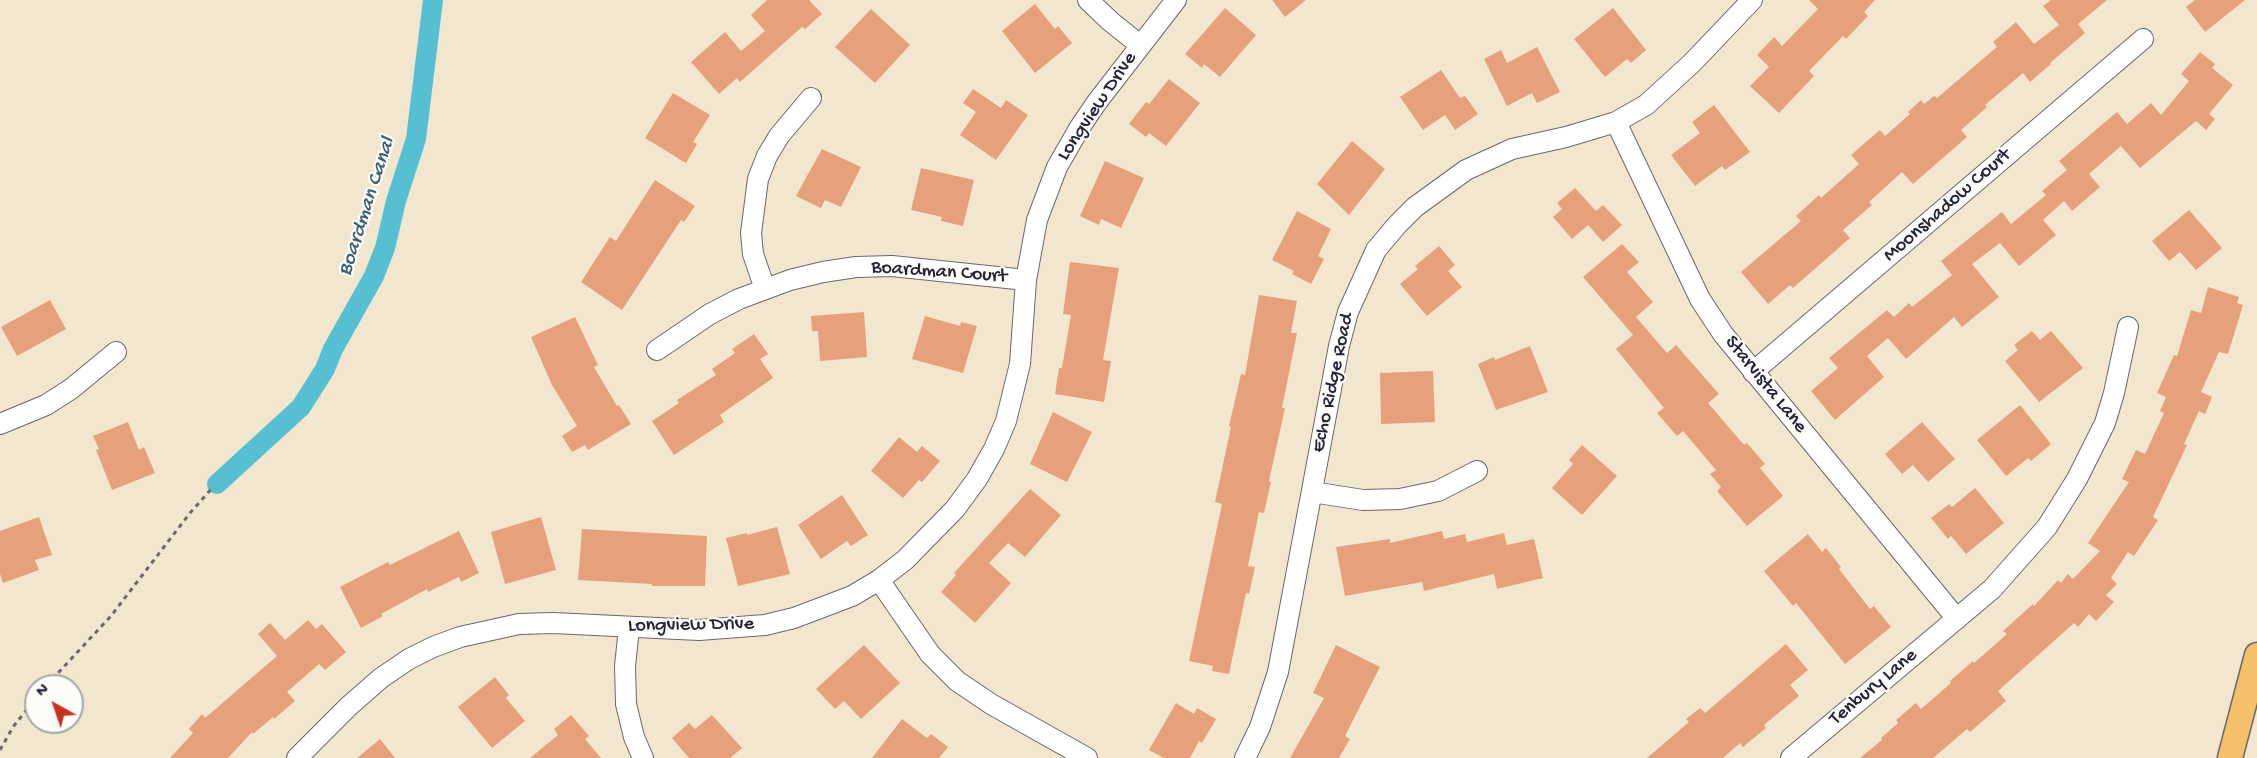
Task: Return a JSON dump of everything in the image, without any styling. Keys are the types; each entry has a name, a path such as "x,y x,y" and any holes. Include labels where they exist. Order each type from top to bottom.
{"main road":[{"path":"2230,758 2257,655"}],"street":[{"path":"1088,0 1140,45"},
{"name":"Longview Drive","path":"297,758 381,678 433,647 491,629 519,624 553,623 699,630 765,625 829,606 852,596 879,580 905,560 955,509 977,479 1006,421 1020,364 1026,280 1037,220 1057,167 1080,127 1176,0"},
{"name":"Echo Ridge Road","path":"1245,758 1260,727 1278,672 1339,346 1348,312 1360,281 1376,250 1415,207 1466,170 1512,149 1566,137 1616,122 1646,105 1669,86 1752,0"},
{"name":"Moonshadow Court","path":"1753,372 2143,39"},
{"path":"765,289 753,254 751,233 758,179 767,156 779,136 811,98"},
{"name":"Starvista Lane","path":"1616,122 1700,299 1722,334 1957,619"},
{"name":"Boardman Court","path":"657,351 710,314 765,289 823,272 856,267 892,266 1026,280"},
{"name":"Tenbury Lane","path":"1791,758 1992,589 2047,527 2072,488 2105,423 2128,327"},
{"path":"0,424 18,418 54,400 79,383 116,352"},
{"path":"1312,492 1363,500 1400,500 1438,490 1477,471"},
{"path":"879,580 923,645 957,681 991,704 1087,758"},
{"path":"629,628 625,666 626,704 634,737 643,758"}],"path":[{"path":"57,674 111,616 190,513 213,488"},
{"path":"0,750 12,727 24,712"}],"building":[{"path":"767,0 809,0 822,14 805,29 802,27 740,82 737,78 719,94 691,62 725,32 741,51 765,31 751,15"},
{"path":"1272,0 1306,0 1285,17"},
{"path":"1809,0 1875,0 1864,12 1868,16 1846,39 1843,36 1809,71 1814,76 1779,113 1750,86 1769,67 1757,55 1774,37 1782,46 1818,9"},
{"path":"2051,0 2107,0 2078,24 2085,33 2051,64 2030,82 2023,73 1985,105 1987,107 1961,130 1967,137 1913,184 1902,172 1869,202 1872,205 1843,230 1850,238 1793,288 1790,285 1768,304 1741,272 1801,221 1796,216 1819,195 1821,198 1859,164 1851,155 1880,130 1885,136 1910,114 1908,112 1921,100 1924,104 1934,96 1937,98 1997,47 1993,42 2016,22 2034,44 2059,25 2043,6"},
{"path":"2195,0 2245,0 2205,32 2186,7"},
{"path":"1035,4 1055,29 1058,26 1072,43 1035,73 1002,31"},
{"path":"1225,8 1256,35 1220,77 1204,64 1202,68 1185,54"},
{"path":"1613,8 1646,50 1631,63 1627,59 1605,77 1574,39"},
{"path":"871,9 910,45 875,83 835,47"},
{"path":"1537,47 1560,92 1537,103 1532,93 1507,106 1484,59 1501,50 1507,63"},
{"path":"2200,52 2215,64 2212,68 2233,85 2209,114 2215,119 2206,130 2196,121 2140,168 2121,146 2089,174 2100,187 2072,211 2064,201 2043,220 2056,235 2019,266 2000,243 1972,264 1999,297 1962,327 1954,317 1906,359 1888,338 1867,356 1884,377 1835,420 1811,391 1838,368 1829,358 1887,310 1894,317 1909,303 1912,307 1952,275 1941,261 2002,212 2011,224 2046,195 2042,191 2067,170 2059,161 2117,112 2127,124 2151,103 2161,115 2189,81 2181,74"},
{"path":"1441,70 1460,98 1465,96 1478,114 1455,130 1445,115 1423,130 1400,97"},
{"path":"1169,79 1200,103 1166,146 1149,133 1146,137 1129,124 1146,102 1149,104"},
{"path":"973,89 1001,108 1006,100 1028,115 996,160 960,135 976,112 963,103"},
{"path":"673,93 710,115 693,142 697,144 686,163 645,138"},
{"path":"1714,105 1750,152 1725,170 1722,166 1695,186 1671,155 1700,133 1692,122"},
{"path":"1352,141 1385,169 1349,215 1317,184"},
{"path":"822,149 861,167 841,207 825,200 821,208 796,196"},
{"path":"1105,161 1144,178 1121,228 1101,219 1099,225 1080,216"},
{"path":"921,168 974,180 963,226 941,221 942,217 911,210"},
{"path":"655,180 695,206 684,222 681,220 622,310 581,282 610,237 616,241"},
{"path":"1575,188 1596,211 1603,205 1622,225 1603,242 1588,225 1572,239 1553,217 1562,209 1557,203"},
{"path":"2189,210 2222,248 2196,270 2180,252 2169,261 2152,241"},
{"path":"1297,211 1331,229 1318,256 1324,259 1311,284 1292,274 1294,271 1272,260"},
{"path":"1622,244 1639,262 1627,272 1653,302 1636,317 1667,353 1676,345 1719,394 1708,403 1744,445 1747,443 1765,464 1760,468 1783,496 1747,526 1717,491 1721,487 1710,474 1716,470 1683,431 1677,436 1657,413 1664,408 1616,349 1633,335 1583,277"},
{"path":"1439,246 1455,265 1448,271 1462,287 1427,316 1400,284 1418,269 1415,266"},
{"path":"1070,262 1119,268 1103,360 1111,361 1104,402 1055,394 1071,315 1063,314"},
{"path":"2208,287 2239,297 2237,303 2243,305 2228,354 2219,352 2201,392 2212,397 2205,414 2199,411 2184,444 2187,445 2153,517 2158,520 2134,556 2128,552 2111,578 2117,584 2106,595 2114,602 2096,621 2089,614 2078,627 2074,623 1998,691 2006,701 1970,732 1967,729 1933,758 1860,758 1882,740 1881,738 1898,723 1896,720 1916,703 1921,709 1951,683 1950,681 2007,634 2003,631 2033,604 2034,606 2058,580 2061,583 2068,574 2073,579 2100,551 2088,543 2129,482 2122,479 2136,450 2145,454 2164,413 2160,411 2166,397 2157,393 2174,355 2177,356 2191,310 2201,313"},
{"path":"1259,295 1297,301 1291,333 1297,333 1282,408 1285,408 1269,481 1271,482 1264,513 1259,512 1248,566 1255,567 1249,594 1246,593 1229,674 1212,671 1213,666 1189,661 1222,504 1215,502 1231,427 1229,426 1241,374 1245,375"},
{"path":"50,300 66,329 17,356 1,327"},
{"path":"864,312 867,357 820,361 818,331 812,331 811,316"},
{"path":"925,316 960,326 961,322 977,326 963,373 912,359"},
{"path":"575,317 598,365 594,367 617,406 619,405 631,424 588,450 585,445 572,452 562,436 577,426 552,385 531,337"},
{"path":"2032,331 2040,340 2051,331 2083,368 2039,402 2005,361 2018,350 2014,345"},
{"path":"754,334 768,354 760,359 773,378 720,415 724,422 674,455 652,421 679,403 677,400 716,375 712,369 735,353 732,349"},
{"path":"1530,346 1548,392 1496,410 1478,364"},
{"path":"1433,371 1435,422 1381,424 1380,373"},
{"path":"2020,405 2051,444 2031,461 2028,458 2006,476 1977,440"},
{"path":"1053,412 1092,432 1067,482 1030,464"},
{"path":"128,422 139,450 144,447 155,473 112,490 96,450 99,449 93,436"},
{"path":"1922,422 1955,459 1928,482 1913,465 1902,474 1885,454"},
{"path":"899,437 917,452 922,446 940,461 922,482 919,480 903,498 871,471"},
{"path":"1582,445 1617,476 1582,515 1552,488 1573,464 1569,460"},
{"path":"1975,488 2004,523 1966,554 1951,536 1948,539 1931,518 1949,504 1952,507"},
{"path":"1030,489 1061,515 1025,557 1008,543 989,563 1011,583 975,623 941,592 956,575 954,573"},
{"path":"842,495 868,535 851,546 847,541 821,559 798,525"},
{"path":"39,517 52,555 35,560 39,570 3,583 0,574 0,531"},
{"path":"541,517 556,570 505,584 491,532"},
{"path":"777,527 790,574 738,586 726,538"},
{"path":"582,529 707,536 705,586 652,586 652,584 578,580"},
{"path":"459,531 479,573 461,582 459,577 428,592 427,589 381,614 383,616 361,628 340,587 388,562 390,565"},
{"path":"1442,531 1444,539 1465,534 1467,542 1504,533 1507,545 1534,539 1543,578 1497,589 1494,574 1424,591 1422,582 1345,596 1336,547 1390,539 1390,543"},
{"path":"1808,534 1822,552 1826,548 1870,609 1874,606 1891,627 1845,664 1796,603 1793,606 1764,571"},
{"path":"308,620 316,629 322,624 346,652 325,670 319,664 287,692 295,701 274,719 273,717 253,734 252,732 228,758 170,758 193,733 189,729 202,714 205,718 277,656 258,634 270,623 285,640"},
{"path":"1786,644 1808,670 1790,685 1799,696 1764,725 1766,728 1743,747 1740,743 1723,758 1647,758 1689,722 1686,719 1700,708 1705,713"},
{"path":"864,645 900,683 861,719 844,701 835,709 816,689"},
{"path":"1336,645 1380,667 1345,736 1350,739 1339,758 1290,758 1324,698 1313,693"},
{"path":"495,677 509,695 506,698 525,721 492,748 458,707"},
{"path":"1176,703 1194,714 1197,708 1216,719 1202,743 1199,741 1190,758 1164,758 1149,750"},
{"path":"571,715 589,736 585,739 601,758 530,758 558,735 554,729"},
{"path":"712,715 742,748 730,758 689,758 672,738 689,723 695,729"},
{"path":"902,719 927,738 931,734 948,747 939,758 872,758"},
{"path":"380,739 395,758 357,758"}],"waterway":[{"name":"Boardman Canal","path":"217,484 301,407 325,369 333,349 374,276 385,248 396,201 416,139 433,0"}]}
